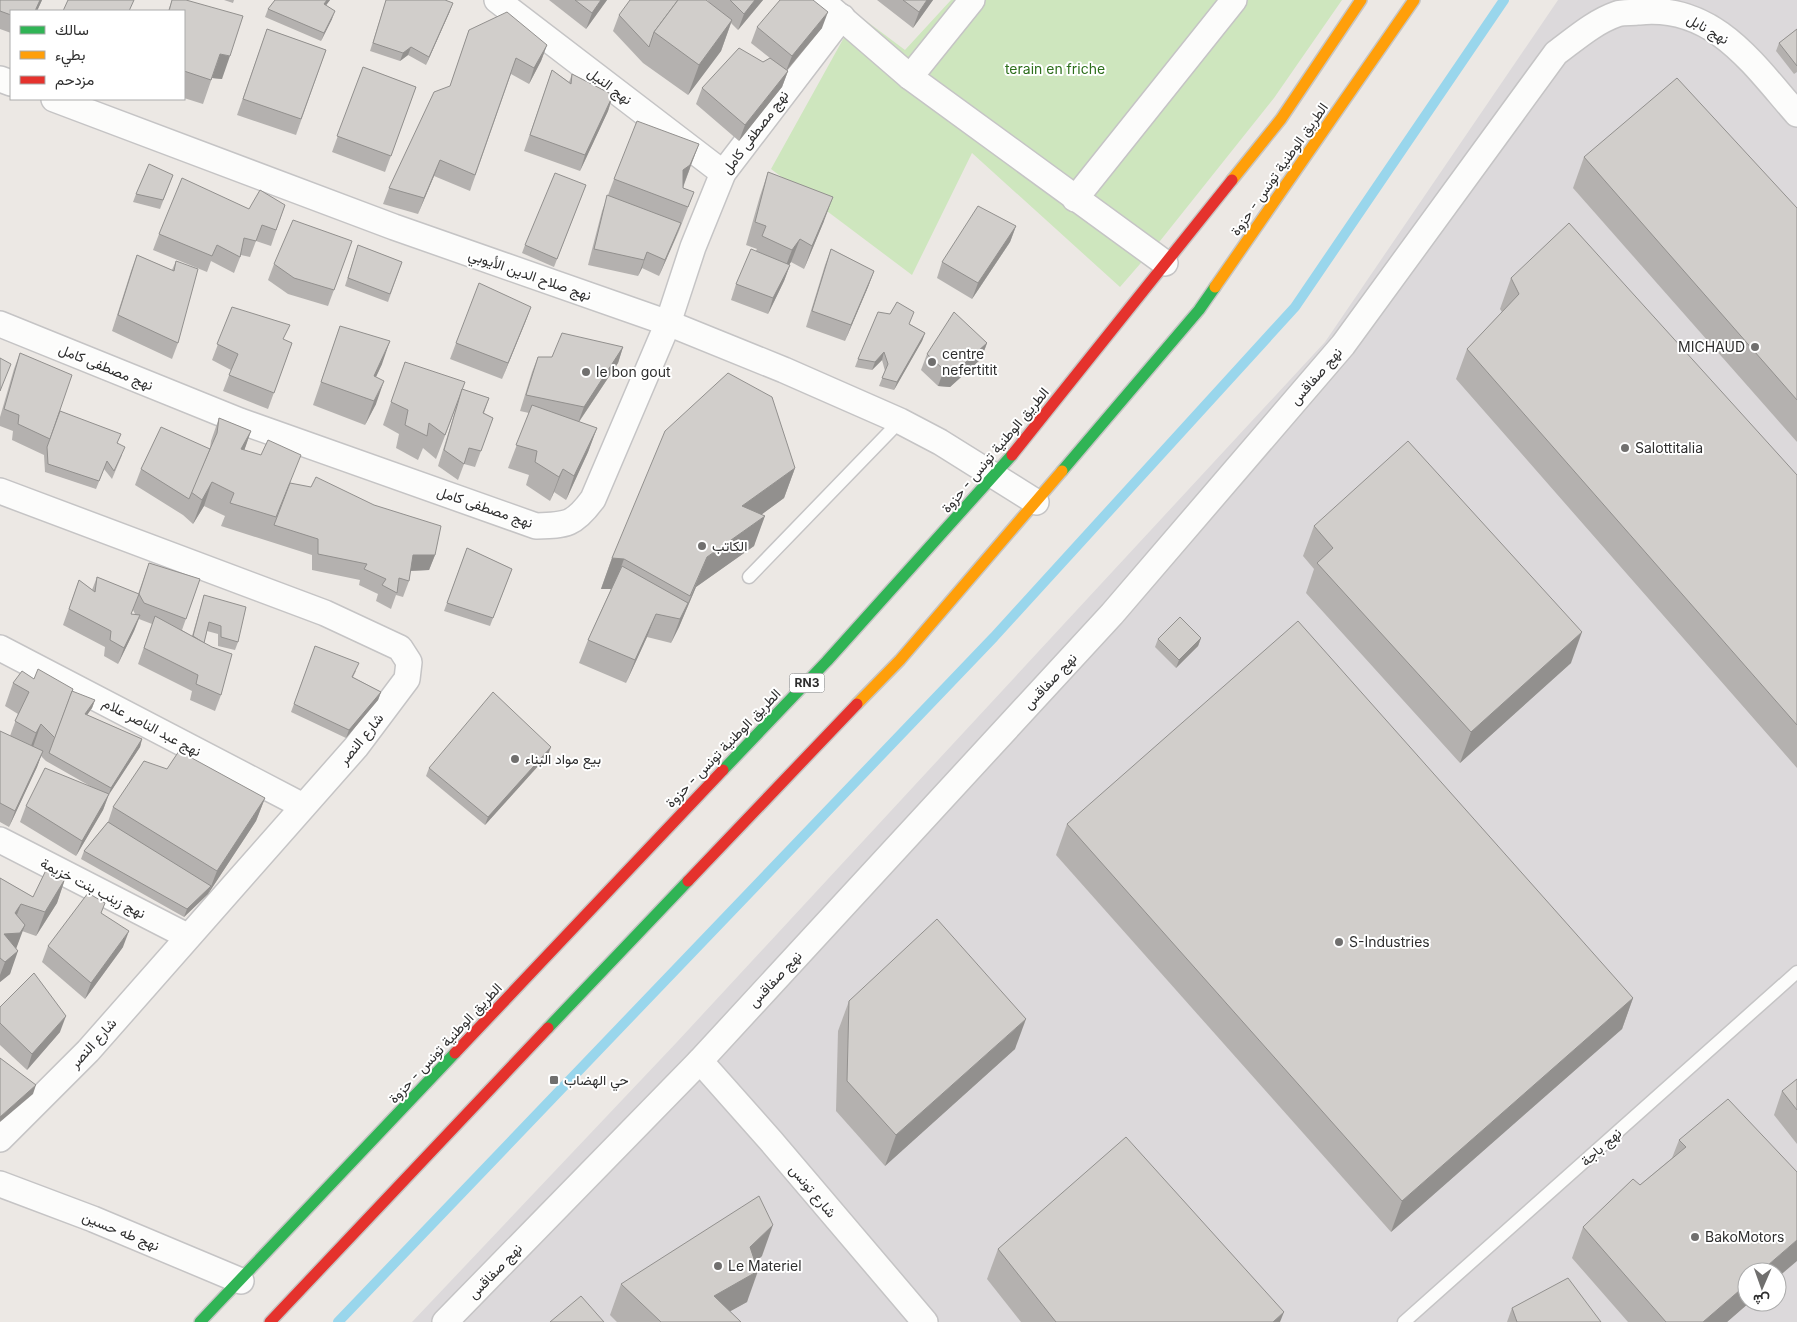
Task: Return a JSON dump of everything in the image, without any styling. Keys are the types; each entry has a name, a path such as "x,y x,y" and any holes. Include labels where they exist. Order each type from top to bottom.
{"main road":[{"name":"الطريق الوطنية تونس - حزوة","path":"200,1322 827,662 996,476 1281,119 1361,0"},
{"name":"الطريق الوطنية تونس - حزوة","path":"270,1322 746,819 900,660 1200,310 1414,0"}],"street":[{"name":"نهج النيل","path":"497,0 723,173"},
{"path":"821,0 910,77 1165,263"},
{"path":"910,77 972,0"},
{"path":"1076,199 1234,0"},
{"name":"نهج نابل","path":"1618,14 1660,10 1691,17 1727,37 1797,113"},
{"name":"نهج صفاقس","path":"445,1322 700,1061 1112,614 1343,345 1556,53 1598,23 1618,14"},
{"name":"نهج مصطفى كامل","path":"0,324 240,421 536,526 560,525 580,517 593,499 668,323 693,247 723,173 842,18"},
{"name":"نهج صلاح الدين الأيوبي","path":"57,100 394,227 668,323 784,370 900,421 940,442 1036,502"},
{"name":"شارع النصر","path":"0,491 316,610 400,648 408,662 407,679 356,747 187,936 88,1051 0,1139"},
{"name":"نهج عبد الناصر علام","path":"0,648 303,806"},
{"name":"نهج زينب بنت خزيمة","path":"0,840 187,936"},
{"name":"شارع تونس","path":"700,1061 771,1141 925,1322"},
{"name":"نهج طه حسين","path":"0,1184 93,1219 241,1281"}],"lane":[{"path":"749,578 900,421"},
{"name":"نهج باجة","path":"1404,1322 1797,972"}],"shaded area":[{"path":"1558,0 1797,0 1797,1322 412,1322 677,1042 1325,342"}],"green space":[{"name":"terain en friche","path":"951,0 1342,0 1274,98 1160,241 1120,287 972,153 912,275 771,169 857,14 905,50"}],"building":[{"path":"0,0 40,0 35,10 10,10 10,15 0,11"},
{"path":"68,0 134,0 129,10 63,10"},
{"path":"172,0 186,0 243,16 230,56 220,54 211,80 185,71 185,10 169,10"},
{"path":"275,0 327,0 324,4 335,11 324,33 268,9"},
{"path":"386,0 445,0 453,3 429,57 411,47 403,53 373,43"},
{"path":"575,0 601,0 592,13"},
{"path":"630,0 678,0 654,32 649,47 619,15"},
{"path":"678,0 706,0 732,20 699,65 654,32"},
{"path":"730,0 755,0 744,14"},
{"path":"780,0 813,0 828,12 792,56 757,27"},
{"path":"903,0 927,0 919,12"},
{"path":"507,12 547,45 534,68 516,58 475,175 440,160 424,198 389,188 434,92 450,86 469,30"},
{"path":"267,29 326,50 301,119 243,99"},
{"path":"1797,29 1797,66 1779,43"},
{"path":"739,48 763,62 770,58 788,71 745,125 702,88"},
{"path":"363,67 416,87 391,156 337,136"},
{"path":"552,70 571,84 572,74 613,95 585,155 530,135"},
{"name":"MICHAUD","path":"1677,78 1797,208 1797,400 1584,157"},
{"path":"637,121 699,144 690,165 683,170 683,188 694,192 688,207 614,179"},
{"path":"149,164 173,175 163,200 136,194"},
{"path":"768,172 833,197 812,246 800,239 792,250 762,236 766,226 755,222"},
{"path":"555,173 586,185 557,259 525,245"},
{"path":"182,178 249,209 260,190 285,205 276,230 262,225 256,241 244,238 240,257 217,245 212,256 159,234"},
{"path":"607,195 681,223 665,260 647,252 644,260 594,249"},
{"path":"978,206 1016,226 978,283 942,262"},
{"path":"293,220 352,241 334,290 294,278 274,264"},
{"name":"Salottitalia","path":"1569,223 1797,475 1797,725 1467,349 1519,294 1511,278"},
{"path":"358,245 402,262 390,294 348,278"},
{"path":"751,249 790,265 773,298 736,284"},
{"path":"831,249 874,271 851,325 812,311"},
{"path":"137,255 174,271 176,261 198,269 178,343 118,315"},
{"path":"479,283 531,307 508,363 456,343"},
{"path":"897,302 914,312 909,324 925,333 897,382 882,378 888,364 884,352 875,362 858,359 878,312 890,314"},
{"path":"232,307 290,325 283,339 292,343 274,393 229,375 238,354 217,344"},
{"path":"954,312 987,343 956,371 944,370 927,354"},
{"path":"340,326 390,341 374,376 384,381 374,401 321,382"},
{"path":"562,333 623,347 584,407 526,395 538,357 552,357"},
{"path":"20,353 72,375 50,439 18,424 19,415 4,409"},
{"path":"0,358 11,364 0,391"},
{"path":"405,362 465,382 445,435 429,423 427,436 405,425 408,410 391,402"},
{"path":"728,373 772,397 795,468 742,506 765,516 707,557 690,596 624,559 612,558 665,431"},
{"path":"462,389 489,398 483,413 493,418 481,451 469,448 464,464 444,450"},
{"path":"532,405 597,428 574,476 563,469 559,477 535,462 537,451 516,445"},
{"path":"60,411 121,434 117,443 125,447 114,471 107,461 99,481 48,464 47,447"},
{"path":"219,418 251,431 241,449 261,455 268,440 301,455 276,517 230,503 234,493 212,482 202,500 191,492 217,433"},
{"path":"161,427 210,449 189,499 141,469"},
{"path":"1408,441 1582,632 1471,732 1317,563 1333,548 1314,526"},
{"path":"316,477 374,505 441,526 435,555 413,555 409,581 399,578 397,593 382,585 386,579 364,569 367,564 318,554 318,539 274,525 290,483 311,487"},
{"path":"467,548 512,569 493,618 447,603"},
{"path":"149,563 200,579 186,619 144,603 139,594"},
{"path":"622,566 688,603 680,619 656,614 635,660 588,640"},
{"path":"97,577 139,594 131,614 140,615 124,648 110,640 111,631 69,609 79,580 95,592"},
{"path":"204,595 246,607 238,642 221,637 221,626 209,622 204,643 193,636"},
{"path":"155,616 212,647 232,654 221,695 196,684 198,675 144,648"},
{"path":"1180,617 1201,638 1179,660 1158,639"},
{"name":"S-Industries","path":"1298,621 1633,998 1402,1201 1067,824"},
{"path":"315,646 359,663 352,677 381,692 349,730 294,704"},
{"path":"38,669 73,689 55,738 41,724 36,733 15,721 29,692 13,683 22,671 34,679"},
{"path":"72,691 95,700 85,714 142,739 111,788 49,753"},
{"path":"493,692 551,747 488,817 429,768"},
{"path":"0,731 43,751 15,811 0,803"},
{"path":"179,751 265,798 217,871 113,807 144,761 167,769"},
{"path":"45,768 109,794 82,841 26,806"},
{"path":"108,822 211,886 187,909 84,851"},
{"path":"47,868 65,879 45,912 21,904 15,913 25,925 20,933 4,934 18,951 5,962 0,958 0,878 33,897"},
{"path":"88,893 105,903 101,913 129,931 91,983 48,946"},
{"path":"937,919 1026,1019 896,1135 847,1081 849,1001"},
{"path":"34,973 66,1016 32,1054 0,1023 0,1007"},
{"path":"0,1058 36,1085 0,1117"},
{"path":"1797,1079 1797,1110 1782,1091"},
{"name":"BakoMotors","path":"1728,1099 1797,1172 1797,1240 1772,1262 1737,1262 1737,1293 1703,1322 1666,1322 1583,1227 1633,1179 1640,1185 1686,1147 1679,1140"},
{"path":"1126,1137 1284,1312 1273,1322 1056,1322 998,1249"},
{"path":"759,1196 773,1225 750,1247 758,1271 714,1296 741,1322 661,1322 621,1284"},
{"path":"1568,1278 1601,1322 1517,1322 1512,1308"},
{"path":"581,1296 604,1322 550,1322"}],"waterway":[{"path":"338,1322 994,637 1295,307 1504,0"}],"traffic: fast":[{"path":"1062,471 1199,310 1215,287"},
{"path":"723,770 827,661 1012,455"},
{"path":"548,1028 688,881"},
{"path":"200,1322 455,1053"}],"traffic: slow":[{"path":"1232,180 1281,119 1361,0"},
{"path":"1215,287 1414,0"},
{"path":"857,704 900,660 1062,471"}],"traffic: jam":[{"path":"1012,455 1232,180"},
{"path":"688,881 857,704"},
{"path":"455,1053 723,770"},
{"path":"270,1322 548,1028"}],"place":[{"name":"MICHAUD","path":"1755,347"},
{"name":"centre nefertitit","path":"932,362"},
{"name":"le bon gout","path":"586,372"},
{"name":"Salottitalia","path":"1625,448"},
{"name":"الكاتب","path":"702,546"},
{"name":"بيع مواد البناء","path":"515,759"},
{"name":"S-Industries","path":"1339,942"},
{"name":"حي الهضاب","path":"554,1080"},
{"name":"BakoMotors","path":"1695,1237"},
{"name":"Le Materiel","path":"718,1266"}]}
